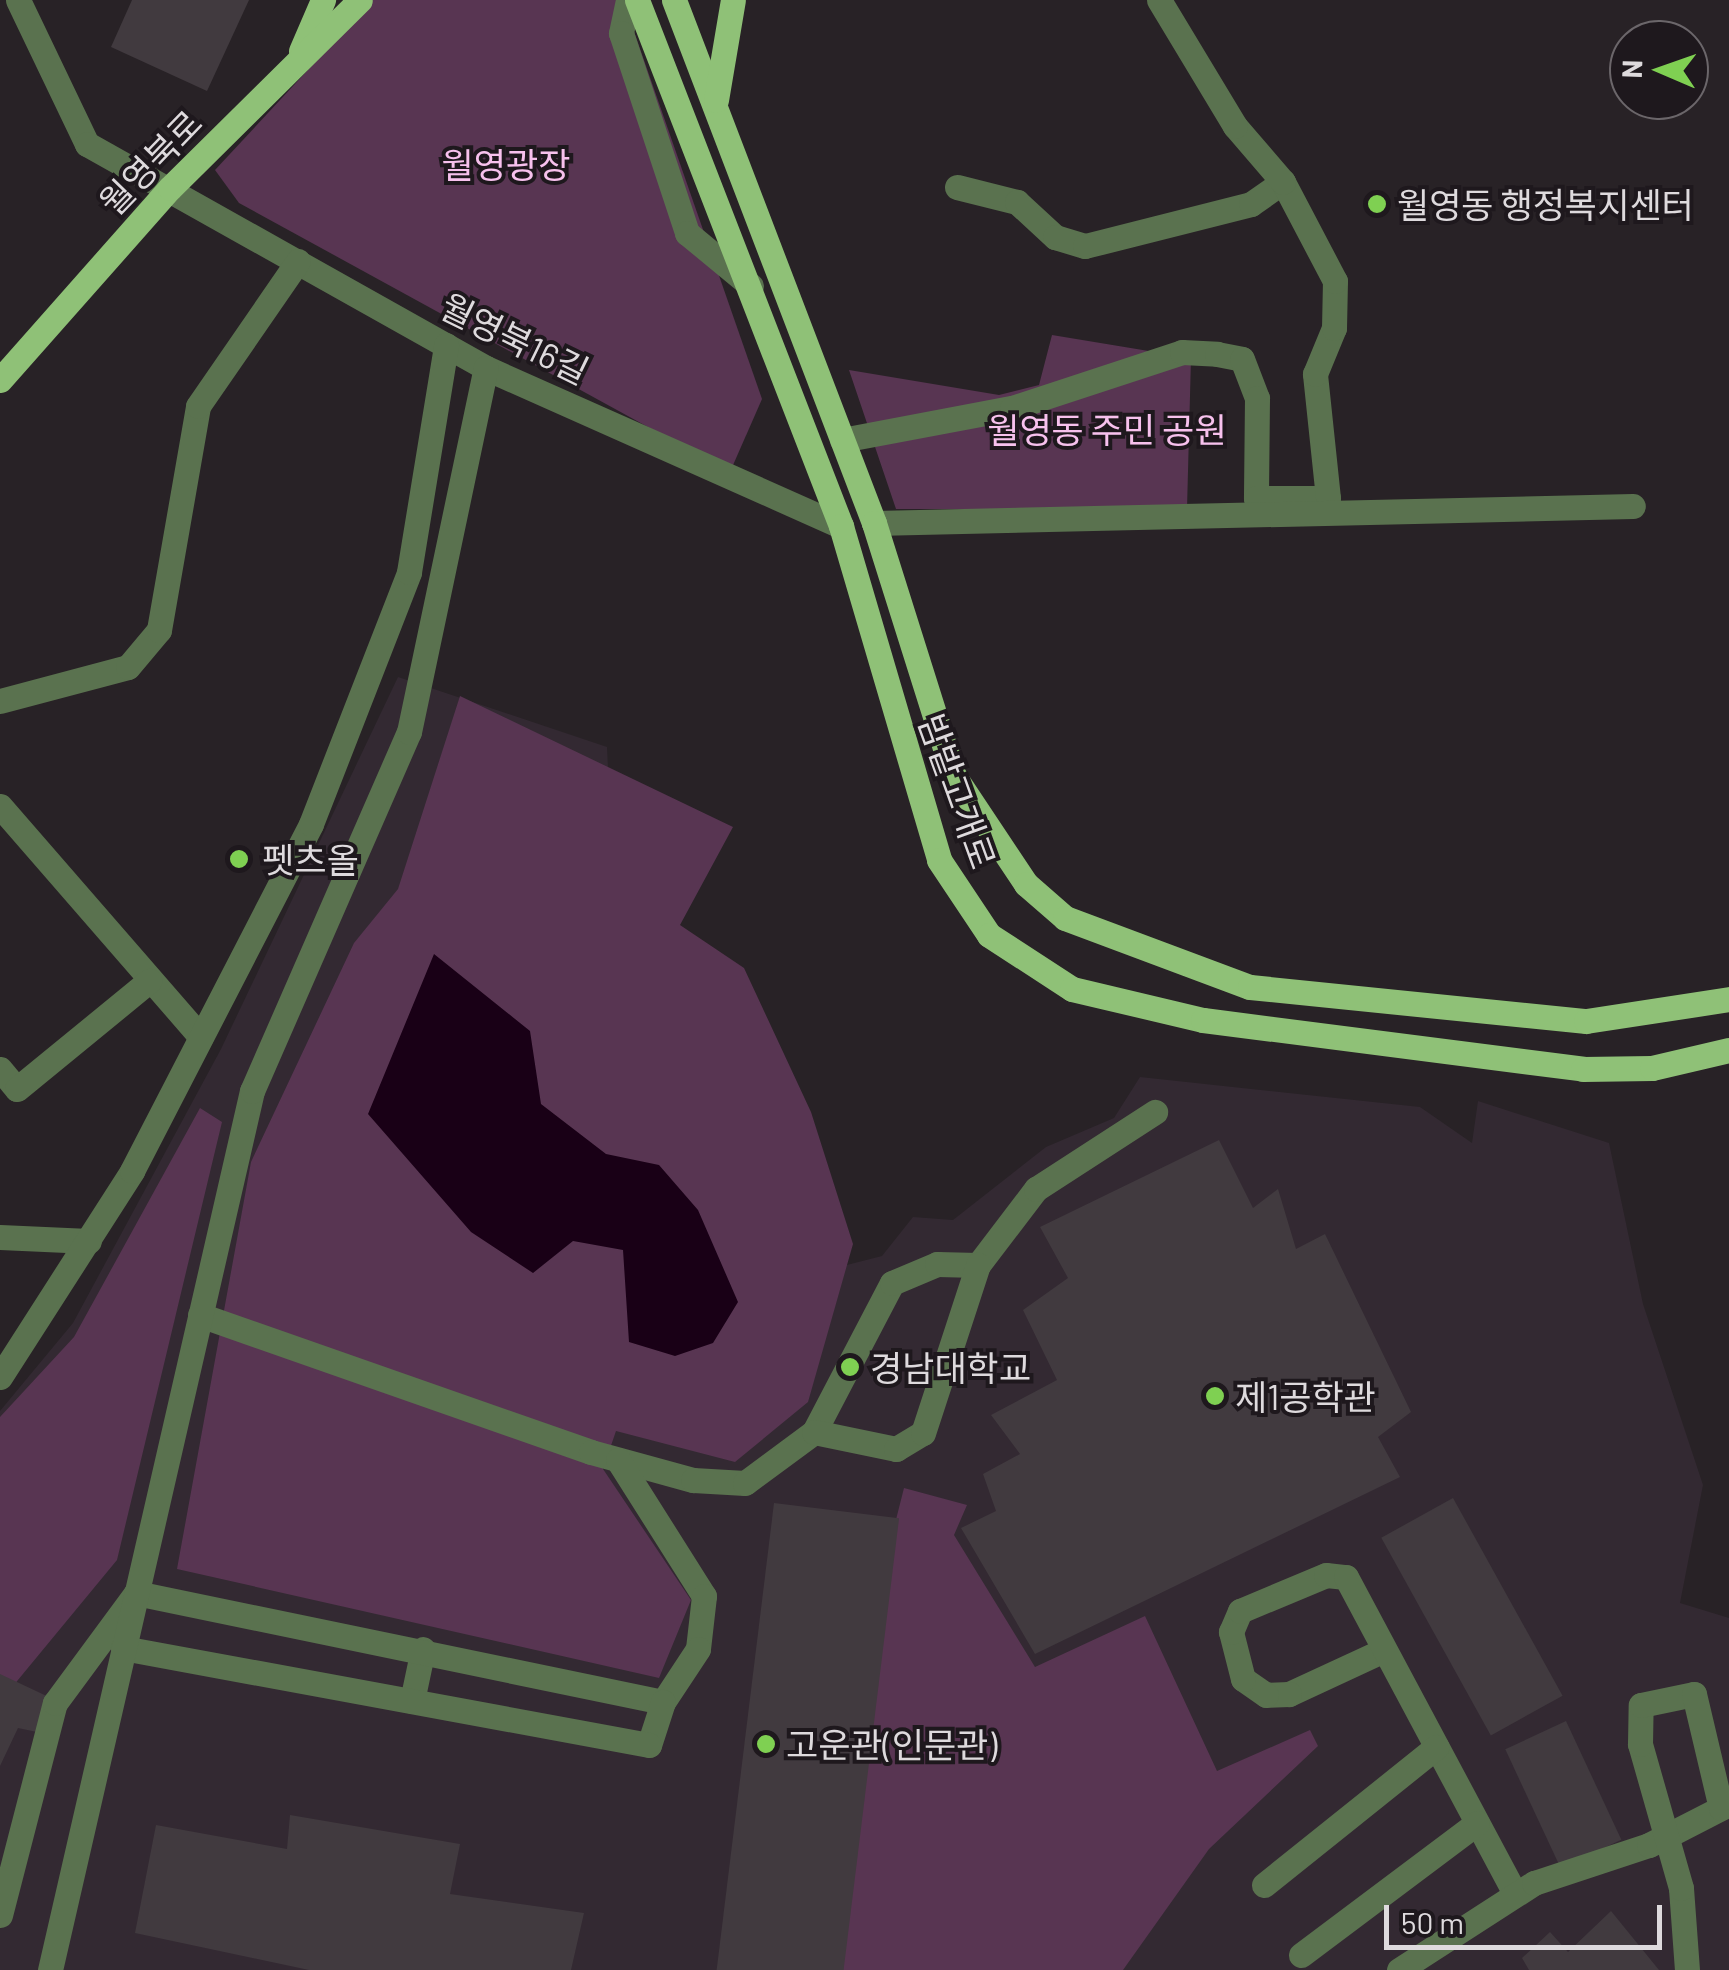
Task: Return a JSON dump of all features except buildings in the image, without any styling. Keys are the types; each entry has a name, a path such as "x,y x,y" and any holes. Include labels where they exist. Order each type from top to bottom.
{"main road":[{"path":"296,63 322,0"},
{"name":"월영북로","path":"0,380 170,188 360,0"},
{"name":"밤밭고개로","path":"637,0 841,526 938,860 989,935 1048,976 1203,1020 1583,1069 1652,1068 1729,1050"},
{"name":"밤밭고개로","path":"674,0 874,523 954,776 1026,884 1065,918 1250,986 1586,1022 1729,999"},
{"path":"715,104 733,0"}],"street":[{"name":"월영북16길","path":"18,0 87,144 486,368 841,526"},
{"path":"628,0 621,33 687,233 751,286"},
{"path":"842,440 1012,408 1182,352 1217,354 1242,360 1257,398 1256,498 1328,498 1316,374 1334,328 1335,280 1283,182 1235,126 1159,0"},
{"path":"957,187 1017,202 1056,238 1085,246 1251,204 1283,182"},
{"path":"0,701 128,667 159,630 198,406 298,261"},
{"path":"0,1378 89,1242 311,824 409,572 446,345"},
{"path":"50,1970 252,1091 409,732 486,368"},
{"path":"874,523 1633,506"},
{"path":"0,806 149,982 201,1037"},
{"path":"5,1088 149,982"},
{"path":"814,1432 896,1449 923,1434 978,1266 1036,1189 1154,1112"},
{"path":"0,1237 89,1242"},
{"path":"200,1316 618,1460 693,1480 746,1483 814,1432 876,1300 937,1264 978,1266"},
{"path":"123,1648 649,1745 663,1702 698,1648 704,1596 618,1460"},
{"path":"1384,1650 1289,1694 1266,1694 1244,1679 1231,1632 1240,1612 1337,1572 1384,1650 1515,1894"},
{"path":"136,1592 663,1702"},
{"path":"0,1915 55,1703 136,1592"},
{"path":"412,1700 423,1649"},
{"path":"1399,1970 1515,1894 1668,1836 1725,1806 1694,1694 1641,1705 1640,1744 1668,1836 1687,1970"},
{"path":"1264,1885 1436,1748"},
{"path":"1301,1955 1477,1823"}],"shaded area":[{"name":"경남대학교","path":"398,677 607,747 621,1040 835,1268 882,1256 913,1217 953,1220 1046,1147 1114,1118 1140,1077 1420,1107 1472,1143 1478,1101 1609,1143 1643,1304 1703,1485 1680,1603 1729,1618 1729,1970 0,1970 0,1411 73,1323 221,1049"},
{"path":"434,954 530,1031 541,1104 606,1154 659,1165 698,1210 738,1302 713,1343 675,1356 629,1342 623,1250 573,1241 533,1273 471,1232 368,1114"}],"green space":[{"name":"월영광장","path":"373,0 623,0 762,399 730,472 239,203 215,170"},
{"name":"월영동 주민 공원","path":"1052,335 1191,358 1187,509 896,509 849,370 999,395 1039,385"},
{"path":"460,696 733,827 680,925 744,968 811,1112 853,1244 808,1402 735,1462 616,1431 603,1469 691,1600 659,1678 177,1569 251,1162 354,943 398,889"},
{"path":"200,1108 222,1122 117,1560 13,1686 0,1677 0,1417 74,1337"},
{"path":"904,1488 967,1505 954,1535 1035,1667 1145,1616 1217,1771 1310,1730 1318,1746 1209,1849 1123,1970 782,1970"}],"place":[{"name":"월영동 행정복지센터","path":"1377,204"},
{"name":"펫츠올","path":"239,859"},
{"name":"경남대학교","path":"850,1367"},
{"name":"제1공학관","path":"1215,1396"},
{"name":"고운관(인문관)","path":"766,1744"}]}
